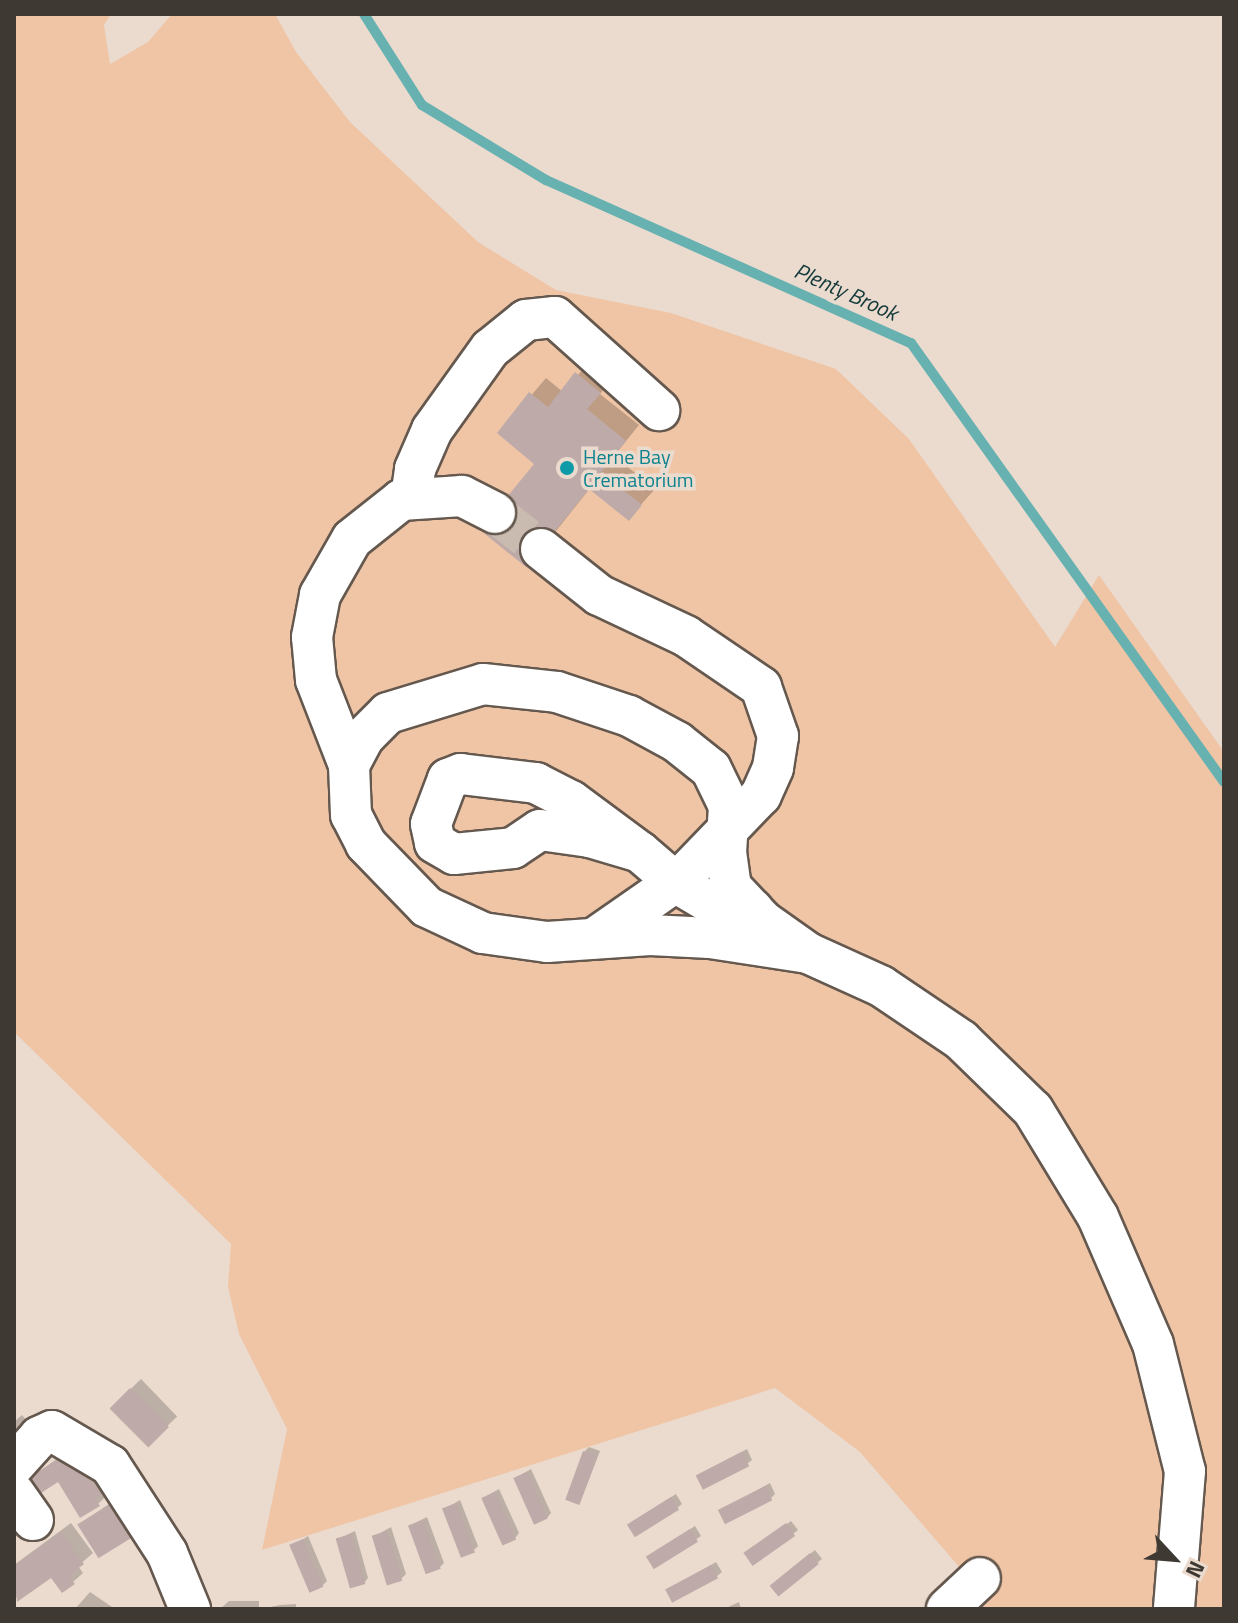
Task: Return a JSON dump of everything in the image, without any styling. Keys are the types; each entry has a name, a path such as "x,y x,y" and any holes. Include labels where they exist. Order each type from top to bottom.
{"lane":[{"path":"411,498 415,469 432,430 490,349 526,320 555,317 659,410"},
{"path":"495,513 462,496 411,498 368,522 331,568 314,618 316,676 349,765 351,815 366,844 427,907 483,933 515,940 710,938 808,953"},
{"path":"541,549 599,595 686,636 761,687 778,736 773,768 761,795 675,882 594,939"},
{"path":"316,676 384,717"},
{"path":"349,765 364,737 384,717 483,684 557,692 593,703 654,728 711,769 723,786 729,827 731,887 753,910 808,953 881,986 961,1040 1033,1110 1098,1217 1153,1344 1185,1471 1174,1609"},
{"path":"640,852 675,882 722,910 753,910"},
{"path":"14,1465 39,1437 52,1431 110,1465 167,1553 190,1609"},
{"path":"947,1609 980,1578"}],"shaded area":[{"path":"14,14 111,14 104,25 110,64 148,42 172,14 275,14 296,52 350,122 478,242 556,290 671,313 836,369 909,439 1055,647 1099,575 1224,752 1224,1609 974,1609 979,1590 860,1452 775,1388 262,1550 287,1429 239,1334 228,1287 231,1244 14,1032"}],"building":[{"name":"Herne Bay Crematorium","path":"575,372 601,393 587,409 626,441 601,472 642,505 629,521 589,489 526,567 480,530 534,464 497,433 529,392 548,407"},
{"path":"130,1388 169,1427 148,1447 109,1409"},
{"path":"583,1451 597,1456 579,1505 565,1500"},
{"path":"742,1452 749,1466 703,1490 696,1476"},
{"path":"65,1455 73,1469 88,1460 107,1491 95,1498 100,1506 80,1518 58,1482 38,1495 28,1478"},
{"path":"527,1472 548,1519 534,1525 513,1478"},
{"path":"765,1486 772,1500 725,1524 718,1510"},
{"path":"495,1492 516,1540 502,1546 481,1498"},
{"path":"671,1497 679,1510 635,1537 627,1525"},
{"path":"118,1499 139,1533 98,1558 77,1524"},
{"path":"456,1503 475,1552 461,1558 442,1508"},
{"path":"423,1520 441,1569 426,1574 408,1525"},
{"path":"786,1523 795,1536 753,1566 743,1553"},
{"path":"690,1529 698,1542 654,1569 646,1557"},
{"path":"387,1531 402,1581 387,1585 372,1536"},
{"path":"61,1532 84,1564 68,1576 75,1584 62,1593 51,1578 17,1602 14,1566"},
{"path":"351,1534 365,1584 350,1588 336,1538"},
{"path":"303,1539 323,1587 310,1593 289,1545"},
{"path":"810,1553 819,1564 778,1597 770,1586"},
{"path":"711,1565 718,1578 672,1603 665,1589"}],"waterway":[{"name":"Plenty Brook","path":"364,14 422,105 546,180 911,343 1224,782"}],"tunnel":[{"path":"495,513 541,549"}],"place":[{"name":"Herne Bay Crematorium","path":"567,468"}]}
